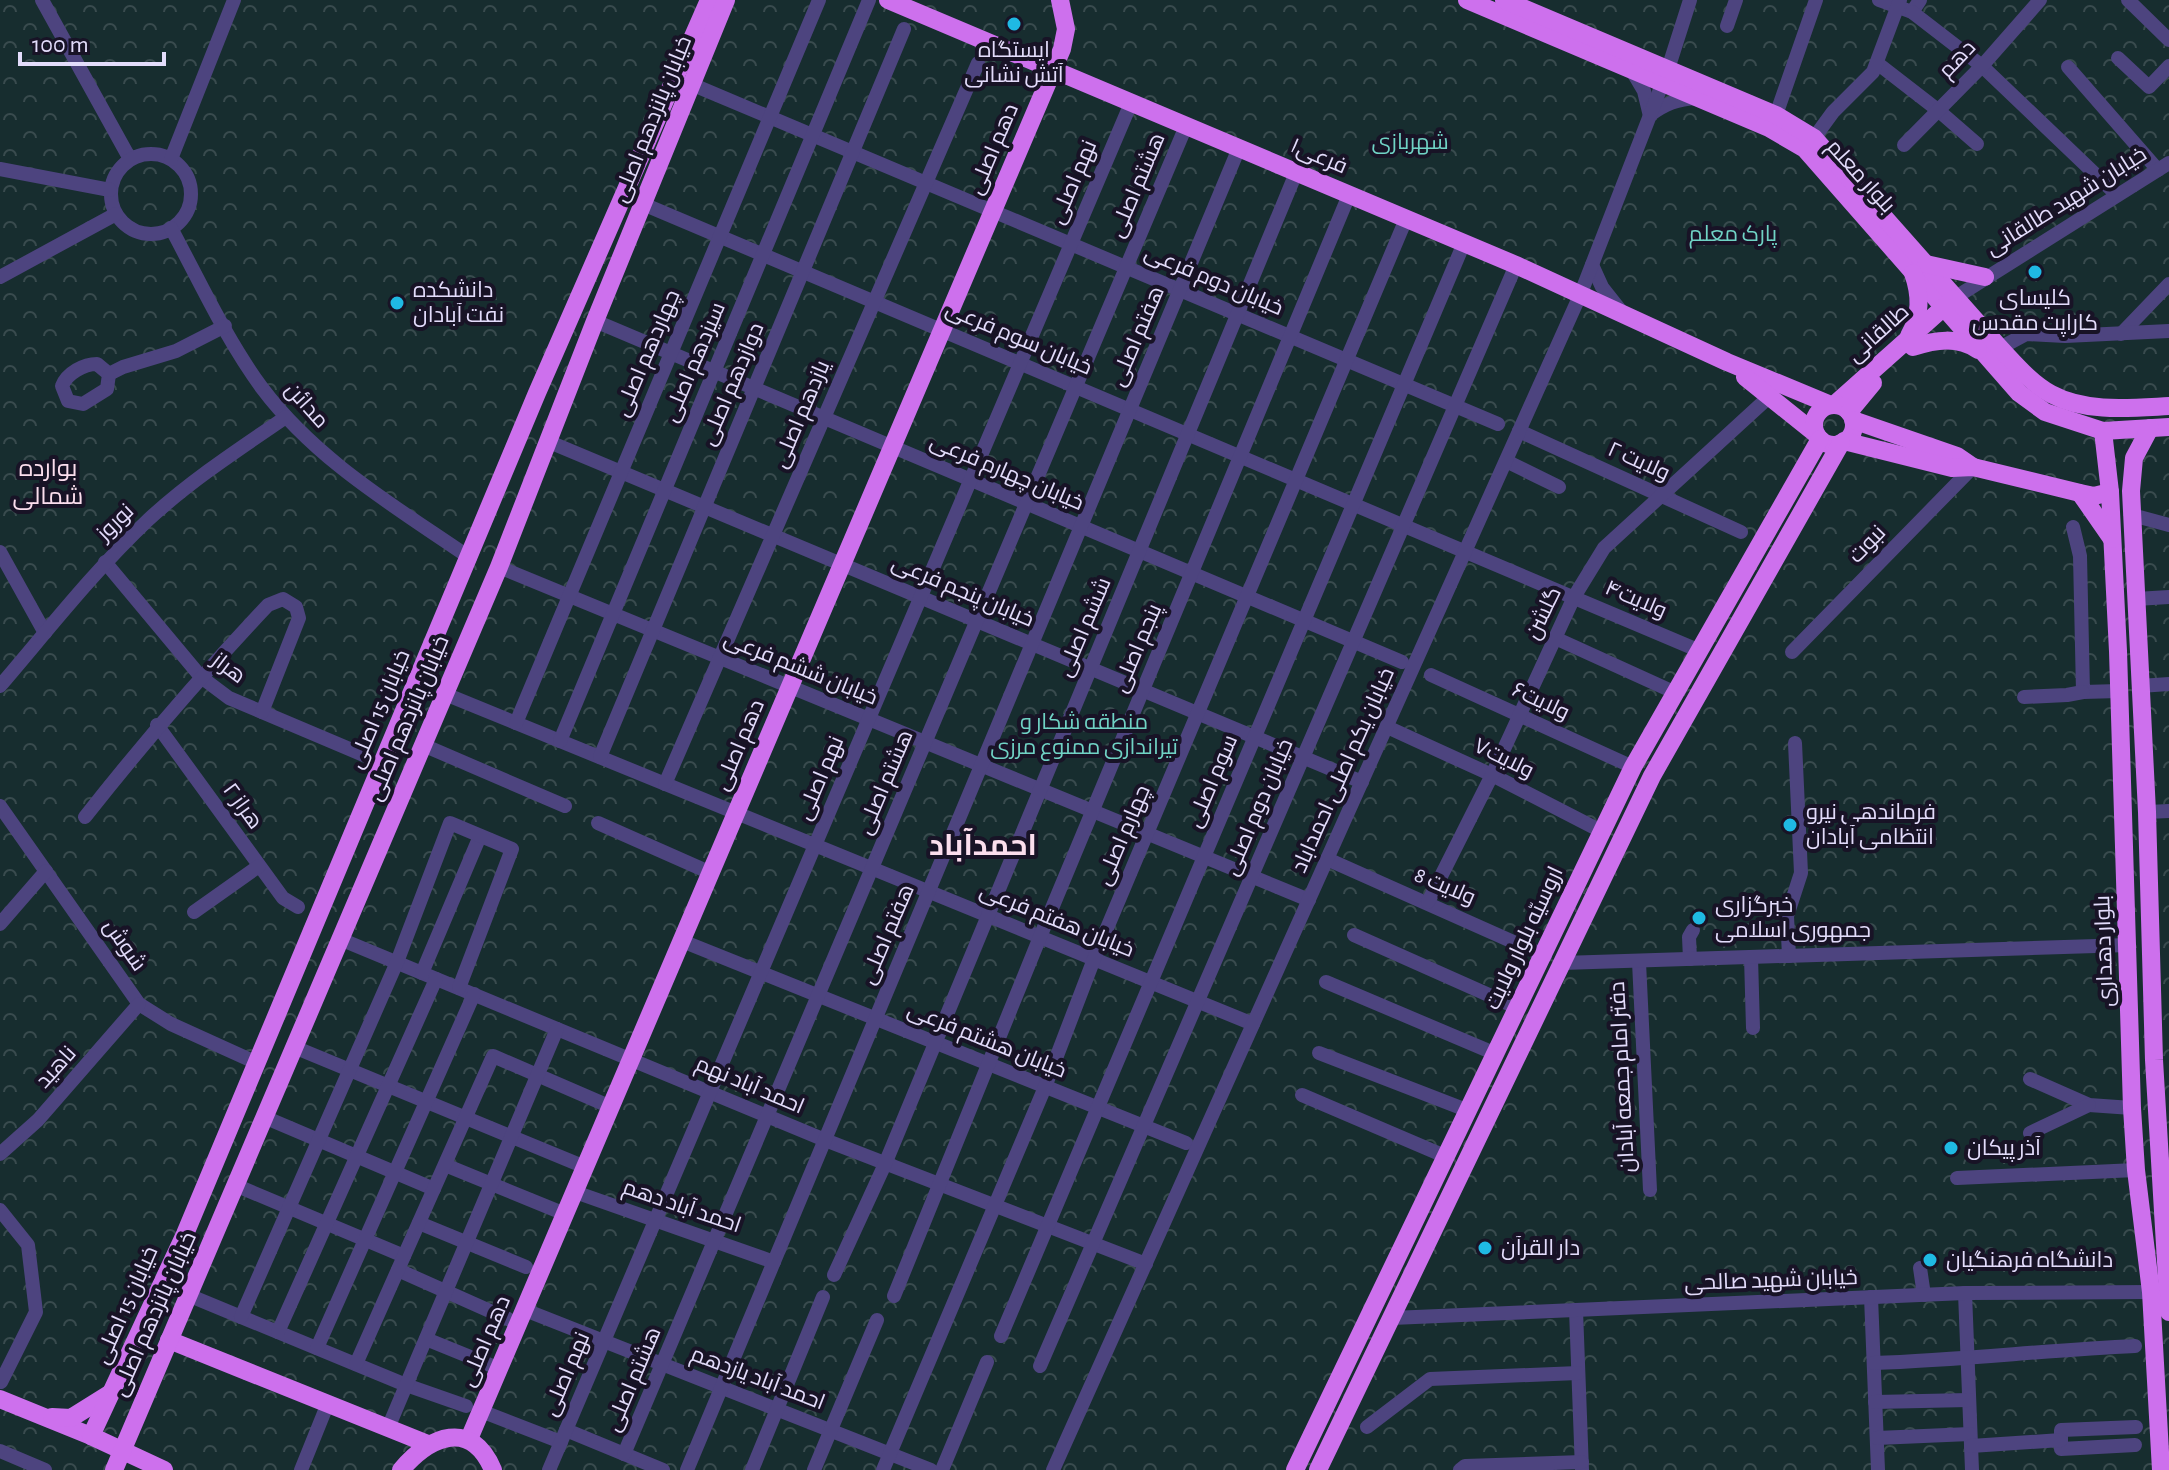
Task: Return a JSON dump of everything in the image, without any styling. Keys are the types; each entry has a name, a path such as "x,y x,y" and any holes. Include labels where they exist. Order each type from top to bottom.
{"main road":[{"name":"خیابان 15 اصلی","path":"91,1436 185,1234 537,393 709,0"},
{"name":"خیابان پانزدهم اصلی","path":"114,1470 499,567 726,0"},
{"name":"فرعی۱","path":"888,0 913,5 1053,70 1581,293 1727,362"},
{"name":"دهم اصلی","path":"469,1439 474,1408 575,1192 1062,49 1066,29 1060,0"},
{"name":"بلوار معلم","path":"1467,0 1631,69 1666,76 1699,98 1769,128 1805,149 1953,305 1995,353 2019,393 2045,412 2103,431 2169,427"},
{"name":"بلوار معلم","path":"1504,0 1666,76 1776,115 1814,138 1919,267"},
{"path":"1985,277 1919,267 1919,307 1909,344 1953,340 1995,353"},
{"name":"طالقانی","path":"1842,410 1953,305"},
{"name":"بلوار معلم","path":"1995,353 2052,395 2076,404 2119,408 2169,406"},
{"path":"1727,362 1830,444 1843,442 1952,468 1973,467 2094,496 2110,492"},
{"path":"1727,362 1957,456 1973,467"},
{"path":"537,393 553,392 564,399"},
{"path":"1818,437 1814,422 1816,416 1825,407 1842,410"},
{"path":"2103,431 2119,408"},
{"path":"1842,410 1853,430 1843,442"},
{"path":"2150,428 2134,458 2131,491 2147,812 2154,1060 2169,1312"},
{"name":"بلوار دهداری","path":"2103,431 2110,492 2118,651 2132,1099 2136,1170 2151,1292 2161,1470"},
{"name":"اروسیّه بلوار ولایت","path":"1318,1470 1477,1140 1553,960 1601,831 1633,767 1818,437"},
{"name":"اروسیّه بلوار ولایت","path":"1295,1470 1518,1008 1553,960 1652,776 1843,442"},
{"path":"2080,493 2112,539"},
{"path":"2118,651 2138,651"},
{"path":"1633,767 1642,775 1652,776"},
{"path":"1623,790 1634,790 1641,799"},
{"path":"351,836 379,849"},
{"path":"2131,1062 2154,1060"},
{"path":"2132,1099 2156,1090"},
{"path":"1459,1131 1466,1139 1477,1140"},
{"path":"1445,1161 1460,1176"},
{"path":"185,1234 196,1242 211,1245"},
{"path":"166,1275 181,1278 189,1292"},
{"path":"169,1340 428,1444"},
{"path":"1,1390 40,1416 164,1470"},
{"path":"40,1416 71,1418 113,1391"},
{"path":"401,1470 428,1444 448,1437 469,1439 486,1454 493,1470"}],"street":[{"path":"42,0 130,159"},
{"path":"171,159 234,0"},
{"name":"چهاردهم اصلی","path":"516,723 819,0"},
{"name":"سیزدهم اصلی","path":"560,741 869,0"},
{"name":"خیابان یکم اصلی احمداباد","path":"1053,1470 1581,293 1666,76 1690,0"},
{"path":"1727,26 1736,0"},
{"path":"1776,115 1816,0"},
{"path":"1879,0 1907,5 1982,66 2117,195"},
{"name":"دهم","path":"1904,145 1982,66 2040,0"},
{"path":"2128,0 2169,40"},
{"path":"1814,138 1833,112 1860,88 1877,63 1907,5"},
{"name":"دوازدهم اصلی","path":"600,757 904,29"},
{"path":"2118,58 2149,87 2169,66"},
{"name":"یازدهم اصلی","path":"665,784 978,63"},
{"path":"1877,63 1977,144"},
{"path":"2068,67 2164,166"},
{"path":"1631,69 1644,91 1650,116 1664,105 1681,99 1699,98"},
{"name":"خیابان دوم فرعی","path":"691,84 1498,424"},
{"name":"نهم اصلی","path":"549,1470 1131,103"},
{"name":"هشتم اصلی","path":"624,1454 1186,126"},
{"name":"هفتم اصلی","path":"687,1470 1239,148"},
{"path":"155,153 171,159 186,173 191,197 181,220 160,233 135,231 116,214 110,190 121,167 142,154 155,153"},
{"name":"خیابان شهيد طالقانی","path":"1953,305 1985,277 2164,166"},
{"path":"0,169 110,190"},
{"name":"ششم اصلی","path":"834,1275 885,1164 1296,173"},
{"name":"پنجم اصلی","path":"894,1296 1349,195"},
{"name":"خیابان سوم فرعی","path":"643,204 1466,551"},
{"path":"0,277 116,214"},
{"name":"چهارم اصلی","path":"883,1470 996,1207 1094,959 1406,219"},
{"name":"مدائن","path":"171,228 256,379 286,417 321,452 360,483 470,558"},
{"name":"سوم اصلی","path":"1001,1336 1464,243"},
{"name":"خیابان دوم اصلی","path":"1040,1366 1516,265"},
{"path":"1592,265 1609,299 1624,314"},
{"path":"2121,334 2169,284"},
{"name":"خیابان چهارم فرعی","path":"595,321 1402,662"},
{"path":"109,374 176,351 225,326"},
{"path":"1995,353 2026,334 2169,331"},
{"name":"گلشن","path":"1428,902 1492,775 1574,597 1604,548 1770,396"},
{"name":"نوروز","path":"0,686 105,562 150,518 199,478 286,417"},
{"name":"ولایت ۲","path":"1519,431 1741,532"},
{"name":"خیابان پنجم فرعی","path":"547,441 1362,782"},
{"path":"1506,461 1559,487"},
{"name":"نبوت","path":"1792,652 1973,467"},
{"path":"2132,515 2169,525"},
{"path":"2073,527 2080,556 2083,692"},
{"name":"ولایت۴","path":"1466,551 1700,651"},
{"path":"0,552 45,633"},
{"name":"هراز","path":"105,562 201,677 229,698 366,756"},
{"name":"خیابان ششم فرعی","path":"499,567 1309,900"},
{"path":"2136,599 2169,597"},
{"path":"85,817 157,725 201,677 272,602 288,600 296,607 299,618 262,712"},
{"path":"1555,638 1676,693"},
{"name":"ولایت۶","path":"1431,675 1633,767"},
{"path":"2140,686 2169,684"},
{"path":"2024,697 2119,691"},
{"name":"خیابان هفتم فرعی","path":"445,694 1253,1024"},
{"name":"هراز ۲","path":"157,725 283,898 298,907"},
{"name":"ولایت۷","path":"1387,727 1492,775 1601,831"},
{"path":"1789,956 1787,916 1801,873 1795,743"},
{"path":"423,745 565,806"},
{"name":"شوش","path":"0,806 139,1004 171,1024 255,1062"},
{"path":"2147,812 2169,811"},
{"path":"241,1317 397,962 450,823 512,849 459,988"},
{"path":"598,823 711,873"},
{"path":"278,1332 388,1086 480,836"},
{"name":"ولایت 8","path":"1327,859 1553,960"},
{"path":"194,912 259,866"},
{"path":"0,924 46,871"},
{"path":"1690,959 1689,937 1693,930"},
{"path":"1354,935 1518,1008"},
{"name":"احمد آباد نهم","path":"340,939 825,1140 1146,1264"},
{"name":"خیابان هشتم فرعی","path":"682,941 1186,1143"},
{"path":"1553,960 1639,962 2128,945"},
{"path":"1751,957 1753,1028"},
{"name":"دفتر امام جمعه آبادان","path":"1639,962 1650,1190"},
{"path":"1326,982 1496,1054"},
{"path":"317,1348 474,994"},
{"name":"ناهید","path":"0,1154 38,1120 139,1004"},
{"path":"388,1428 557,1029"},
{"path":"294,1047 585,1167"},
{"path":"1319,1053 1469,1111"},
{"path":"356,1364 493,1056 611,1107"},
{"path":"2030,1079 2089,1105"},
{"path":"1302,1095 1445,1161"},
{"path":"2030,1133 2089,1105 2132,1099"},
{"path":"264,1117 434,1189"},
{"path":"445,1165 565,1214"},
{"path":"1957,1178 2136,1170"},
{"name":"احمد آباد یازدهم","path":"235,1185 365,1240 446,1291 604,1341 931,1470"},
{"name":"احمد آباد دهم","path":"575,1192 774,1262"},
{"path":"0,1210 28,1245 36,1312 1,1390"},
{"path":"419,1223 526,1267"},
{"path":"1920,1268 1924,1295"},
{"path":"189,1292 241,1317 406,1385 624,1454 663,1470"},
{"name":"خیابان شهید صالحی","path":"1392,1318 1965,1293 2151,1292"},
{"path":"1965,1293 1972,1470"},
{"path":"752,1470 823,1297"},
{"path":"1871,1297 1878,1470"},
{"path":"1462,1468 1582,1466 1576,1310"},
{"path":"814,1470 877,1320"},
{"path":"426,1339 490,1365"},
{"path":"1874,1363 2135,1346"},
{"path":"942,1470 987,1362"},
{"path":"1367,1427 1430,1379 1578,1373"},
{"path":"1875,1402 1969,1400"},
{"path":"301,1470 328,1403"},
{"path":"2061,1440 2136,1427"},
{"path":"1877,1438 2061,1440 2135,1445"},
{"path":"0,1451 45,1470"}],"green space":[{"name":"منطقه شکار و تیراندازی ممنوع مرزی","path":"0,0 2169,0 2169,1470 0,1470"}],"place":[{"name":"ایستگاه آتش نشانی","path":"1014,24"},
{"name":"کلیسای کاراپت مقدس","path":"2035,272"},
{"name":"دانشکده نفت آبادان","path":"397,303"},
{"name":"فرماندهی نیرو انتظامی آبادان","path":"1790,825"},
{"name":"خبرگزاری جمهوری اسلامی","path":"1699,918"},
{"name":"آذر پیکان","path":"1951,1148"},
{"name":"دار القرآن","path":"1485,1248"},
{"name":"دانشگاه فرهنگیان","path":"1930,1260"}],"district":[{"name":"بوارده شمالی","path":"48,483"},
{"name":"احمدآباد","path":"983,846"}],"park label":[{"name":"شهربازی","path":"1410,142"},
{"name":"پارک معلم","path":"1733,234"}]}
